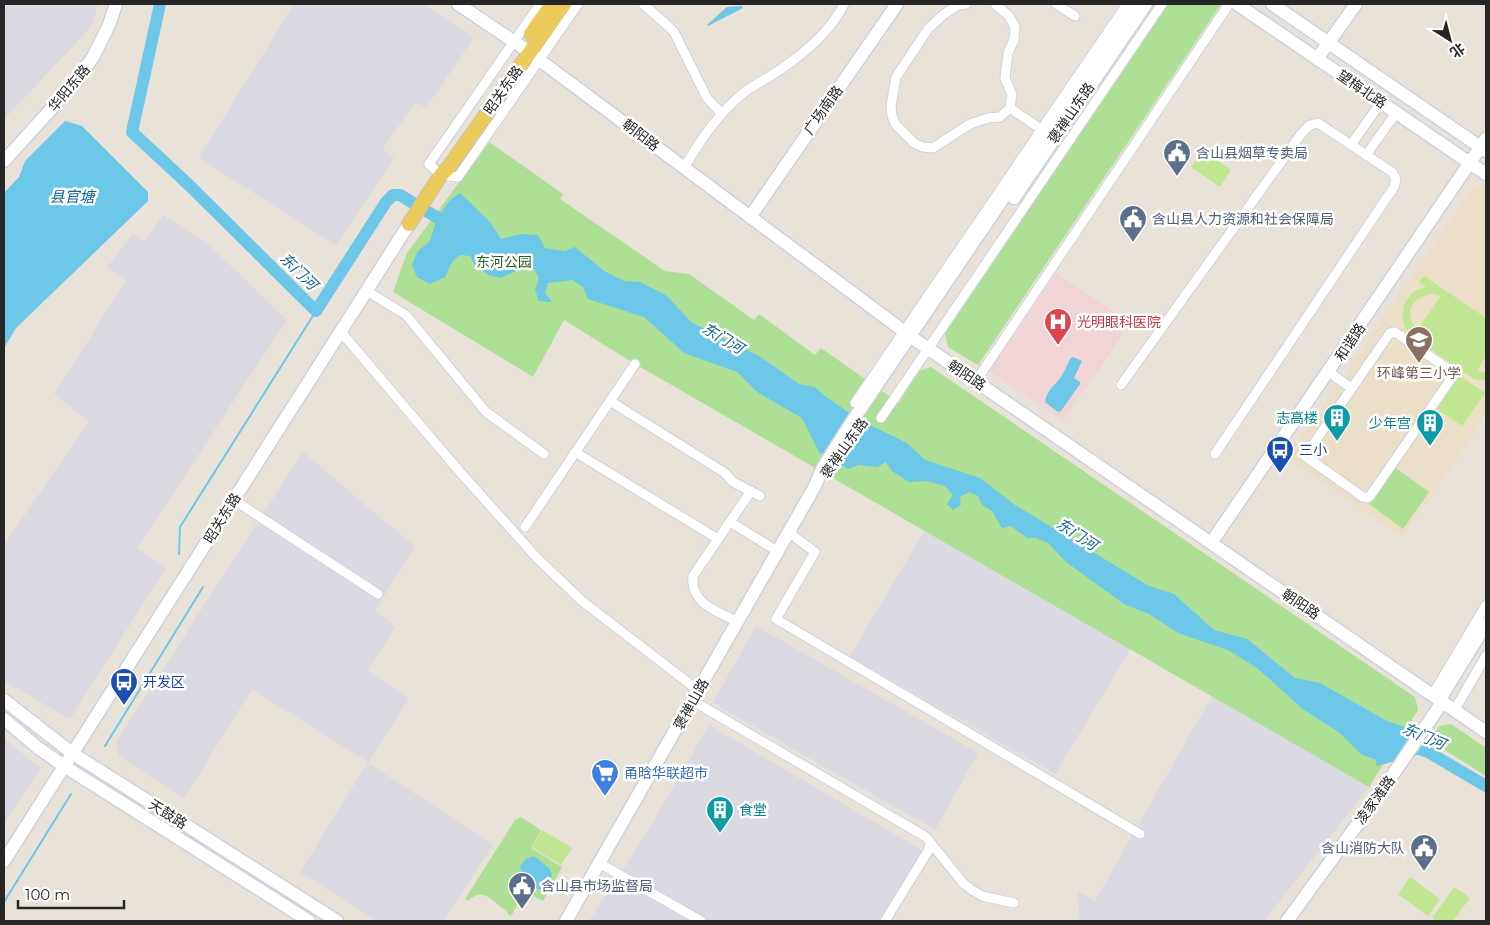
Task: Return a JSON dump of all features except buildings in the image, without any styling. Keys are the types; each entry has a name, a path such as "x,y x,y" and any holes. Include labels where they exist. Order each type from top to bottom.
{"main road":[{"name":"华阳东路","path":"4,161 74,84 93,58 109,25 116,4"},
{"name":"朝阳路","path":"458,4 526,50 910,336 1486,732"},
{"name":"昭关东路","path":"4,861 441,175 449,167 526,50 552,4"},
{"name":"昭关东路","path":"526,50 564,4"},
{"name":"广场南路","path":"750,217 897,4"},
{"name":"褒禅山东路","path":"815,486 910,336 1135,4"},
{"name":"褒禅山东路","path":"1047,133 1146,4"},
{"name":"望梅北路","path":"1237,4 1486,174"},
{"name":"望梅北路","path":"1272,4 1484,146"},
{"path":"1317,59 1356,4"},
{"name":"和谐路","path":"1211,543 1470,163 1484,146"},
{"name":"褒禅山路","path":"566,921 815,486"},
{"name":"凌家滩路","path":"1443,701 1486,624"},
{"name":"凌家滩路","path":"1287,921 1388,782 1486,638"},
{"name":"天鼓路","path":"4,700 72,754 337,921"},
{"name":"天鼓路","path":"4,719 37,748 64,766 310,921"}],"street":[{"path":"526,50 540,4"},
{"path":"441,175 429,164 526,50 578,4"},
{"path":"643,4 674,32 707,98 722,113"},
{"path":"684,168 701,140 722,113 746,91 802,53 823,34 838,16 844,4"},
{"path":"966,4 950,6 928,29 896,77 892,116 896,125 914,143 923,147 933,148 970,124 988,118 1000,117 1010,108 1012,95 1005,78 1008,52 1014,40 1015,27 1009,16 995,4"},
{"path":"1056,4 1075,16"},
{"path":"1010,108 1047,133 1127,4"},
{"path":"881,418 1162,4"},
{"path":"976,381 1229,4"},
{"path":"1351,145 1380,102"},
{"path":"1366,155 1396,113"},
{"path":"1121,385 1301,134 1310,125 1318,123 1392,172 1396,179 1394,187 1215,454"},
{"path":"366,292 406,315 486,412 544,454"},
{"path":"341,332 460,472 537,558 582,601 696,696 926,837 963,883 972,890 982,896 1014,903"},
{"path":"1390,332 1393,332 1453,373 1453,376 1385,475 1367,498 1355,492 1305,456 1351,388 1390,332"},
{"path":"856,403 910,336"},
{"path":"525,527 635,364"},
{"path":"1329,372 1351,388"},
{"path":"610,401 725,473 733,482 760,496"},
{"path":"575,452 718,539"},
{"path":"736,622 704,605 694,592 692,584 693,576 751,491"},
{"path":"234,500 378,594"},
{"path":"730,522 777,551"},
{"path":"788,532 815,552 776,619 1140,834"},
{"path":"1443,701 1486,605"},
{"path":"1443,701 1486,656"},
{"path":"885,921 928,851 930,843"},
{"path":"599,863 701,921"}],"shaded area":[{"path":"4,4 98,4 91,27 4,119"},
{"path":"294,4 422,4 474,37 427,107 415,103 382,149 394,158 336,245 199,158"},
{"name":"环峰第三小学","path":"1485,185 1486,416 1402,537 1287,458 1474,187"},
{"path":"163,215 209,245 287,320 137,548 166,568 70,719 4,681 4,545 89,421 54,394 126,281 107,267 133,234 145,242"},
{"name":"光明眼科医院","path":"1055,273 1130,323 1063,421 986,369"},
{"path":"303,452 415,547 375,610 395,627 368,670 409,698 368,763 493,845 443,921 378,921 300,872 368,762 252,689 184,798 119,756 116,742"},
{"path":"925,530 1131,648 1055,774 850,656"},
{"path":"756,626 978,753 935,830 713,703"},
{"path":"1212,696 1369,787 1264,921 1080,921 1077,891 1095,901"},
{"path":"709,725 925,852 882,921 589,921 645,836"},
{"path":"4,738 41,769 4,823"}],"green space":[{"path":"1168,4 1221,4 978,365 948,347 945,333"},
{"name":"东河公园","path":"489,142 563,194 560,199 665,271 689,274 754,320 759,314 815,355 821,348 899,403 918,371 931,367 1415,697 1418,710 1369,787 635,364 564,320 533,377 393,292 407,253"},
{"path":"1202,150 1231,170 1220,187 1191,167"},
{"path":"1424,276 1486,318 1486,356 1477,371 1486,373 1486,381 1474,379 1414,338 1405,328 1402,316 1404,304 1413,292 1426,287 1419,282","holes":["1432,294 1441,296 1417,330 1410,318 1411,307 1414,302 1419,298"]},
{"path":"1456,373 1485,393 1462,426 1434,407"},
{"path":"1393,466 1429,492 1403,529 1368,503"},
{"path":"1451,724 1486,748 1486,776 1431,741 1439,726"},
{"path":"521,817 541,830 531,848 562,867 543,901 525,892 511,916 506,910 484,895 474,896 468,901 465,899 515,820"},
{"path":"542,830 572,848 561,865 532,847"},
{"path":"1410,877 1440,899 1428,916 1398,894"},
{"path":"1454,887 1470,898 1453,921 1436,921 1432,918"}],"water":[{"path":"742,6 743,8 707,25 727,7"},
{"name":"县官塘","path":"65,121 82,126 148,192 148,201 16,328 4,348 4,193 19,177 25,161"},
{"path":"460,193 490,222 501,239 522,234 538,235 545,248 564,251 575,247 604,271 624,281 640,282 667,296 691,322 759,356 799,384 815,387 858,419 907,443 925,460 980,478 1015,505 1149,586 1174,594 1214,630 1247,639 1295,678 1320,683 1387,721 1408,728 1428,752 1377,766 1375,759 1362,755 1340,733 1304,710 1257,668 1228,650 1178,633 1149,614 1124,604 1066,562 1048,543 1036,538 1027,538 1011,526 1002,528 992,511 982,505 978,496 969,492 960,497 961,505 953,510 947,504 953,495 945,486 927,481 909,482 892,471 886,462 877,467 859,465 848,469 819,452 802,418 757,392 737,372 684,353 644,317 588,299 583,287 573,280 548,283 545,293 552,302 539,301 535,290 539,278 534,269 520,269 500,278 489,275 476,267 470,256 460,255 452,262 445,277 430,284 417,277 412,265 418,251 430,241 437,218 450,200"},
{"path":"1073,357 1082,361 1074,378 1080,384 1061,411 1058,412 1045,402 1050,390 1062,376 1070,359"},
{"path":"534,856 550,869 552,875 547,886 540,890 522,878 520,866 527,858"}],"waterway":[{"name":"东门河","path":"160,4 132,132 191,187 316,311 386,202 393,195 400,195 451,226"},
{"path":"179,554 180,527 316,311"},
{"path":"105,746 203,587"},
{"name":"东门河","path":"1411,746 1428,752 1486,786"},
{"path":"4,902 71,794"}],"place":[{"name":"含山县烟草专卖局","path":"1177,177"},
{"name":"含山县人力资源和社会保障局","path":"1133,243"},
{"name":"光明眼科医院","path":"1058,346"},
{"name":"环峰第三小学","path":"1419,364"},
{"name":"志高楼","path":"1337,442"},
{"name":"少年宫","path":"1430,447"},
{"name":"三小","path":"1280,474"},
{"name":"开发区","path":"124,706"},
{"name":"甬晗华联超市","path":"605,797"},
{"name":"食堂","path":"720,834"},
{"name":"含山消防大队","path":"1424,872"},
{"name":"含山县市场监督局","path":"522,910"}]}
